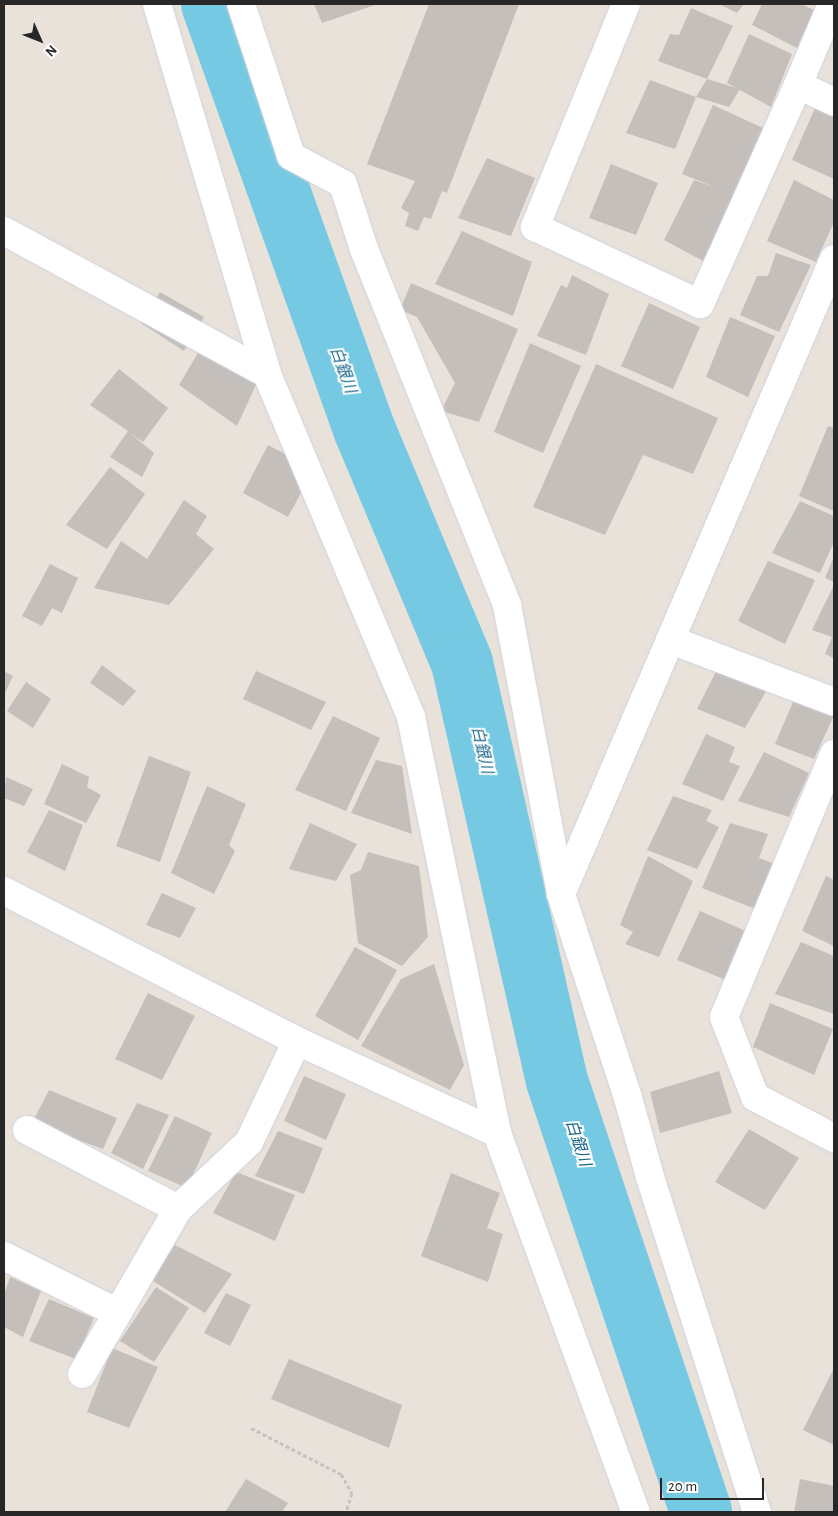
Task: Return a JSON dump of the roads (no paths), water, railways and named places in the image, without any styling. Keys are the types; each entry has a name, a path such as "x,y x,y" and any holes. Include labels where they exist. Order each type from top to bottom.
{"street":[{"path":"157,4 267,374 411,717 497,1133 636,1512"},
{"path":"241,4 291,156 343,184 364,249 507,605 561,894 628,1098 650,1177 757,1512"},
{"path":"626,4 535,227 700,304 798,85 832,4"},
{"path":"798,85 834,102"},
{"path":"4,231 267,374"},
{"path":"561,894 834,259"},
{"path":"671,640 834,702"},
{"path":"834,754 724,1017 755,1097 834,1138"},
{"path":"4,891 297,1041 497,1133"},
{"path":"82,1374 178,1209 249,1142 297,1041"},
{"path":"27,1130 178,1209"},
{"path":"4,1256 118,1313"}],"waterway":[{"name":"白銀川","path":"212,4 365,431 462,663 557,1081 701,1512"}]}
